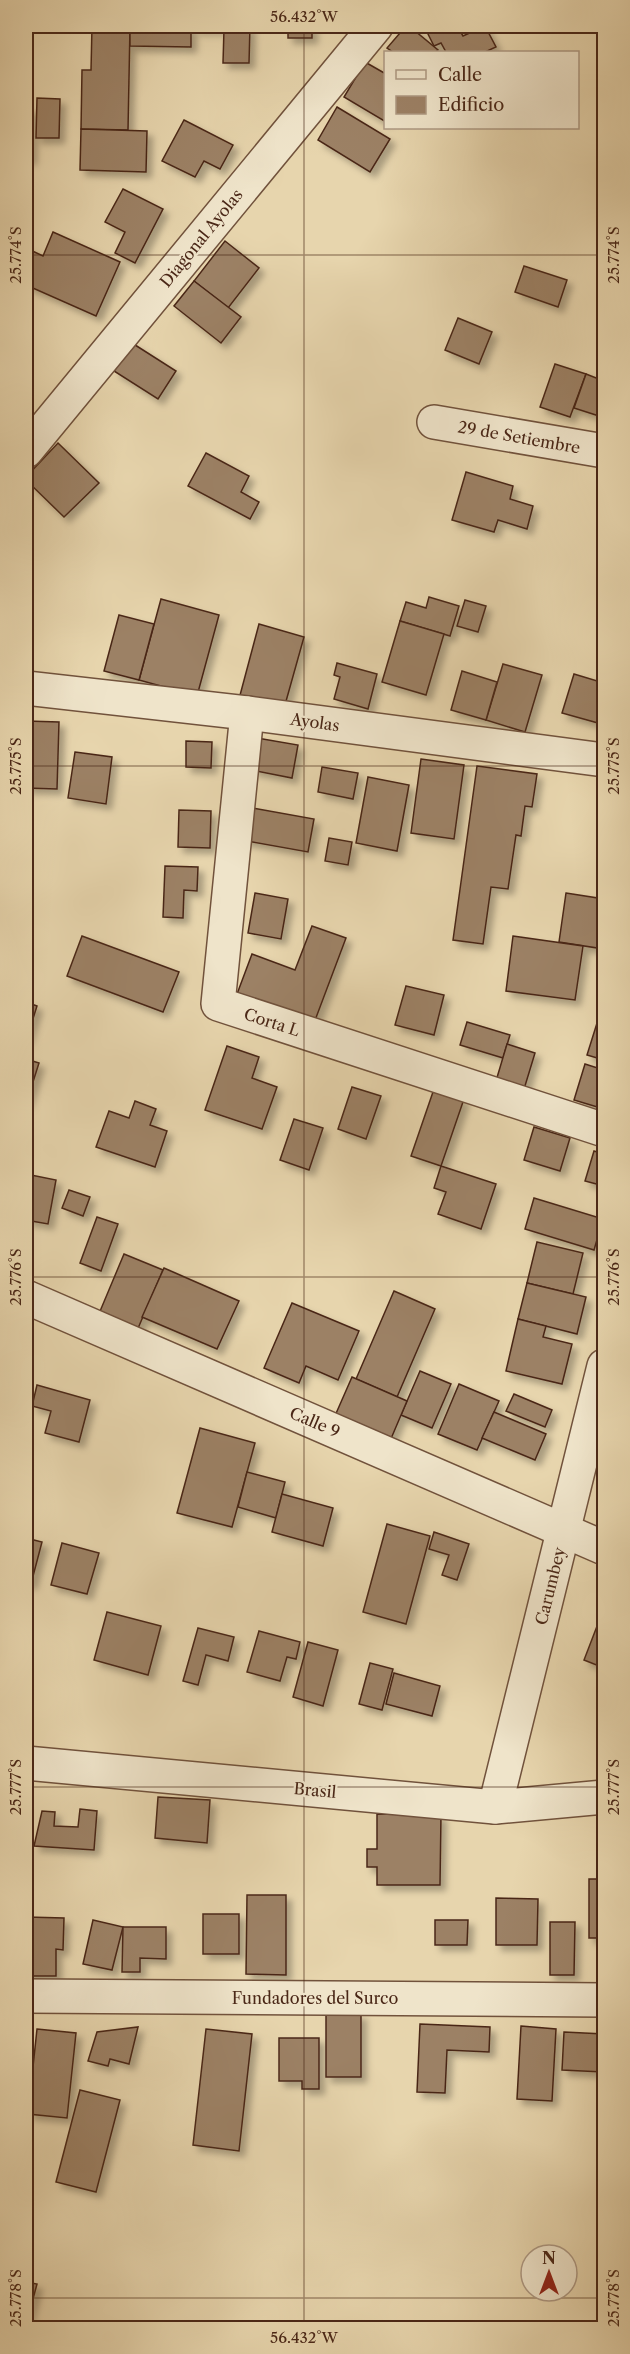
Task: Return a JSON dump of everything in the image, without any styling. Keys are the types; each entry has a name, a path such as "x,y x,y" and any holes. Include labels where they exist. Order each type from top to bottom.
{"street":[{"name":"Diagonal Ayolas","path":"26,452 376,26"},
{"name":"29 de Setiembre","path":"434,423 604,451"},
{"name":"Ayolas","path":"26,688 248,713 604,760"},
{"name":"Corta L","path":"248,713 218,1004 604,1130"},
{"name":"Calle 9","path":"26,1297 604,1548"},
{"name":"Carumbey","path":"495,1807 604,1366"},
{"name":"Brasil","path":"26,1763 495,1807 604,1797"},
{"name":"Fundadores del Surco","path":"26,1996 604,2000"}],"building":[{"path":"92,26 130,26 128,130 81,129 82,70 91,70"},
{"path":"130,26 191,26 191,47 130,46"},
{"path":"195,26 250,26 249,63 223,63 224,29 195,29"},
{"path":"288,26 312,26 312,38 288,38"},
{"path":"406,26 409,26 438,50 392,51 387,48"},
{"path":"424,26 457,26 463,36 485,26 496,47 487,51 445,51 441,43 434,46"},
{"path":"365,62 384,73 384,121 344,97"},
{"path":"37,98 60,99 59,138 36,138"},
{"path":"337,107 390,139 370,172 318,140"},
{"path":"26,108 32,108 31,159 26,159"},
{"path":"184,120 233,145 220,169 204,161 195,177 162,161"},
{"path":"81,129 147,131 146,172 80,170"},
{"path":"123,189 163,209 135,263 115,253 125,232 105,222"},
{"path":"53,232 120,262 96,316 26,285 26,248 43,256"},
{"path":"225,241 259,268 228,308 194,281"},
{"path":"524,266 567,280 558,307 515,292"},
{"path":"194,281 241,317 221,343 174,306"},
{"path":"458,318 492,332 479,364 445,350"},
{"path":"132,343 176,371 158,399 114,371"},
{"path":"555,364 586,374 570,417 540,407"},
{"path":"586,374 604,381 604,400 599,416 574,408"},
{"path":"58,443 99,483 64,517 26,480 26,477"},
{"path":"206,453 249,476 241,492 259,502 250,519 188,486"},
{"path":"466,472 513,486 510,499 533,506 527,529 498,520 494,532 452,520"},
{"path":"429,597 459,606 450,636 400,621 406,602 426,608"},
{"path":"161,599 219,615 197,696 139,680"},
{"path":"465,600 486,606 478,632 457,626"},
{"path":"119,615 154,624 139,680 104,671"},
{"path":"400,621 444,634 426,695 382,682"},
{"path":"259,624 304,637 283,712 239,699"},
{"path":"337,663 377,674 368,709 334,699 340,677 334,675"},
{"path":"503,664 542,675 525,732 486,720"},
{"path":"462,671 497,682 486,720 451,710"},
{"path":"574,674 604,683 604,700 598,723 562,713"},
{"path":"26,721 59,722 57,789 26,788"},
{"path":"257,738 298,745 292,778 251,770"},
{"path":"186,741 212,742 211,768 186,767"},
{"path":"75,752 112,757 106,804 68,798"},
{"path":"421,759 464,765 454,839 411,833"},
{"path":"477,766 537,774 532,807 525,806 521,836 516,835 508,889 491,887 483,944 453,940"},
{"path":"322,767 358,773 353,799 318,792"},
{"path":"368,777 409,785 397,851 356,843"},
{"path":"247,807 314,819 308,852 241,840"},
{"path":"179,810 211,811 210,848 178,847"},
{"path":"329,838 352,842 348,865 325,861"},
{"path":"165,866 198,867 197,891 184,890 183,918 163,917"},
{"path":"255,893 288,899 281,939 248,933"},
{"path":"566,893 604,899 604,949 559,942"},
{"path":"312,926 346,938 314,1023 237,994 252,954 295,970"},
{"path":"82,936 179,972 163,1012 67,976"},
{"path":"513,936 583,946 575,1000 506,991"},
{"path":"406,986 444,995 434,1035 395,1025"},
{"path":"26,1002 37,1006 26,1041"},
{"path":"604,1004 604,1060 587,1055"},
{"path":"467,1022 510,1035 503,1058 460,1045"},
{"path":"507,1044 535,1053 521,1099 493,1091"},
{"path":"227,1046 259,1057 252,1078 277,1087 262,1129 205,1110"},
{"path":"26,1059 39,1063 26,1104"},
{"path":"585,1064 604,1070 604,1109 574,1100"},
{"path":"352,1087 381,1096 366,1139 338,1129"},
{"path":"434,1089 464,1099 441,1166 411,1156"},
{"path":"135,1101 156,1109 150,1125 167,1131 155,1167 96,1147 109,1111 129,1118"},
{"path":"294,1119 323,1128 309,1170 280,1160"},
{"path":"534,1127 570,1138 560,1171 524,1160"},
{"path":"594,1151 604,1154 604,1186 585,1181"},
{"path":"441,1166 496,1184 481,1229 438,1214 446,1192 434,1188"},
{"path":"26,1174 56,1180 48,1224 26,1220"},
{"path":"69,1190 90,1197 83,1216 62,1208"},
{"path":"534,1198 603,1219 594,1250 525,1229"},
{"path":"97,1217 118,1224 101,1271 80,1263"},
{"path":"537,1242 583,1253 573,1294 527,1283"},
{"path":"124,1254 163,1270 136,1333 98,1316"},
{"path":"164,1268 239,1301 217,1349 142,1317"},
{"path":"527,1283 586,1297 577,1334 518,1319"},
{"path":"394,1291 435,1309 397,1397 356,1379"},
{"path":"292,1303 359,1331 338,1380 306,1366 299,1383 264,1368"},
{"path":"518,1319 546,1326 543,1337 572,1344 562,1384 506,1371"},
{"path":"420,1371 451,1384 432,1428 401,1415"},
{"path":"352,1377 407,1401 390,1441 334,1418"},
{"path":"459,1384 499,1401 477,1450 438,1434"},
{"path":"37,1385 90,1400 79,1442 45,1433 51,1411 32,1406"},
{"path":"514,1394 552,1410 545,1427 506,1411"},
{"path":"494,1412 546,1434 535,1460 482,1438"},
{"path":"200,1428 255,1443 232,1527 177,1513"},
{"path":"247,1472 285,1482 276,1518 238,1507"},
{"path":"282,1494 333,1508 323,1546 272,1532"},
{"path":"387,1524 430,1536 406,1624 363,1612"},
{"path":"434,1532 469,1544 457,1580 442,1575 449,1555 429,1549"},
{"path":"26,1538 42,1542 31,1584 26,1583"},
{"path":"62,1543 99,1553 87,1594 51,1585"},
{"path":"604,1608 604,1668 584,1660"},
{"path":"107,1612 161,1626 148,1675 94,1660"},
{"path":"198,1628 234,1637 228,1661 206,1655 198,1685 183,1681"},
{"path":"259,1631 300,1642 296,1659 287,1657 280,1681 247,1672"},
{"path":"308,1642 338,1650 323,1706 293,1697"},
{"path":"370,1663 393,1669 382,1710 359,1704"},
{"path":"394,1673 440,1686 432,1716 386,1704"},
{"path":"158,1797 210,1800 207,1843 155,1838"},
{"path":"80,1809 97,1811 94,1850 34,1846 42,1811 55,1812 54,1826 78,1827"},
{"path":"377,1814 441,1815 440,1885 377,1885 377,1867 367,1867 367,1849 377,1849"},
{"path":"589,1879 604,1879 604,1938 589,1938"},
{"path":"247,1895 286,1895 286,1975 246,1974"},
{"path":"496,1898 538,1899 537,1945 496,1945"},
{"path":"203,1914 239,1914 239,1954 203,1954"},
{"path":"26,1917 64,1918 63,1950 56,1949 56,1976 26,1976"},
{"path":"93,1920 123,1927 112,1970 83,1964"},
{"path":"435,1920 468,1920 467,1945 435,1945"},
{"path":"550,1922 575,1922 574,1975 550,1975"},
{"path":"123,1927 166,1927 166,1959 140,1958 140,1972 122,1972"},
{"path":"326,2014 361,2014 361,2077 326,2077"},
{"path":"420,2024 490,2027 489,2052 447,2050 445,2093 417,2092"},
{"path":"521,2026 556,2029 552,2101 517,2099"},
{"path":"138,2027 129,2064 110,2059 108,2066 88,2061 97,2032"},
{"path":"37,2029 76,2033 67,2118 28,2114"},
{"path":"206,2029 252,2034 239,2151 193,2145"},
{"path":"564,2032 604,2034 603,2072 562,2070"},
{"path":"279,2038 319,2038 319,2089 302,2089 302,2081 279,2081"},
{"path":"80,2090 120,2100 96,2192 56,2182"},
{"path":"26,2282 37,2284 26,2325"}]}
